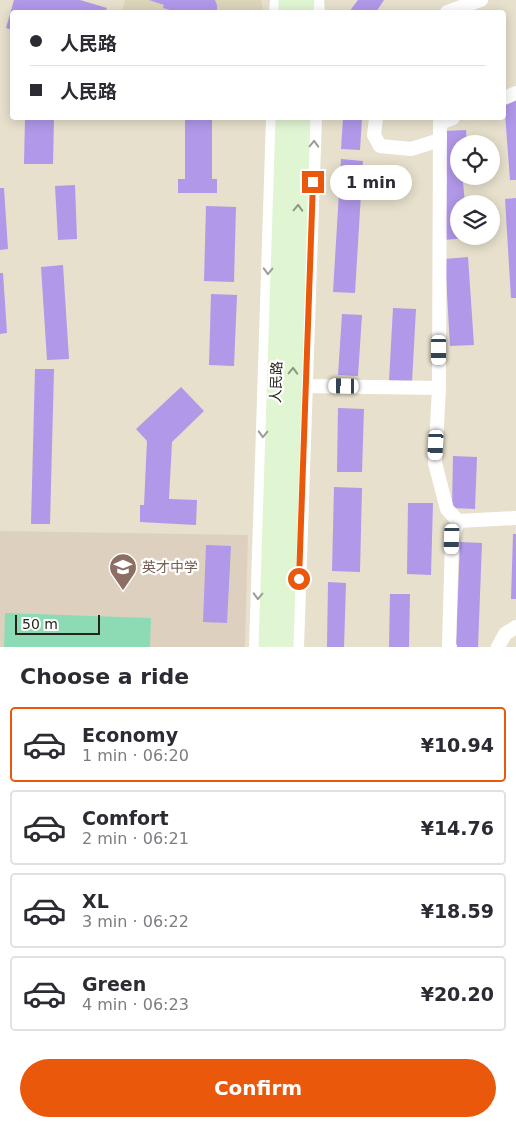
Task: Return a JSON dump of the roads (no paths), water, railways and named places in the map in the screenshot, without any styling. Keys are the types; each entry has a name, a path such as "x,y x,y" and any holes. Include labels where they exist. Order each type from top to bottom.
{"main road":[{"name":"人民路","path":"268,647 285,120"},
{"name":"人民路","path":"284,647 301,120"}],"street":[{"path":"453,10 481,0"},
{"name":"人民路","path":"256,647 273,120"},
{"path":"297,647 315,120"},
{"path":"376,120 374,135 380,146 411,149 440,140"},
{"path":"448,120 440,123 439,388 435,464 447,509 458,521"},
{"path":"306,386 439,388"},
{"path":"458,521 516,518"},
{"path":"450,647 452,539 458,521"},
{"path":"498,647 505,634 516,627"}],"place":[{"name":"英才中学","path":"123,591"}]}
